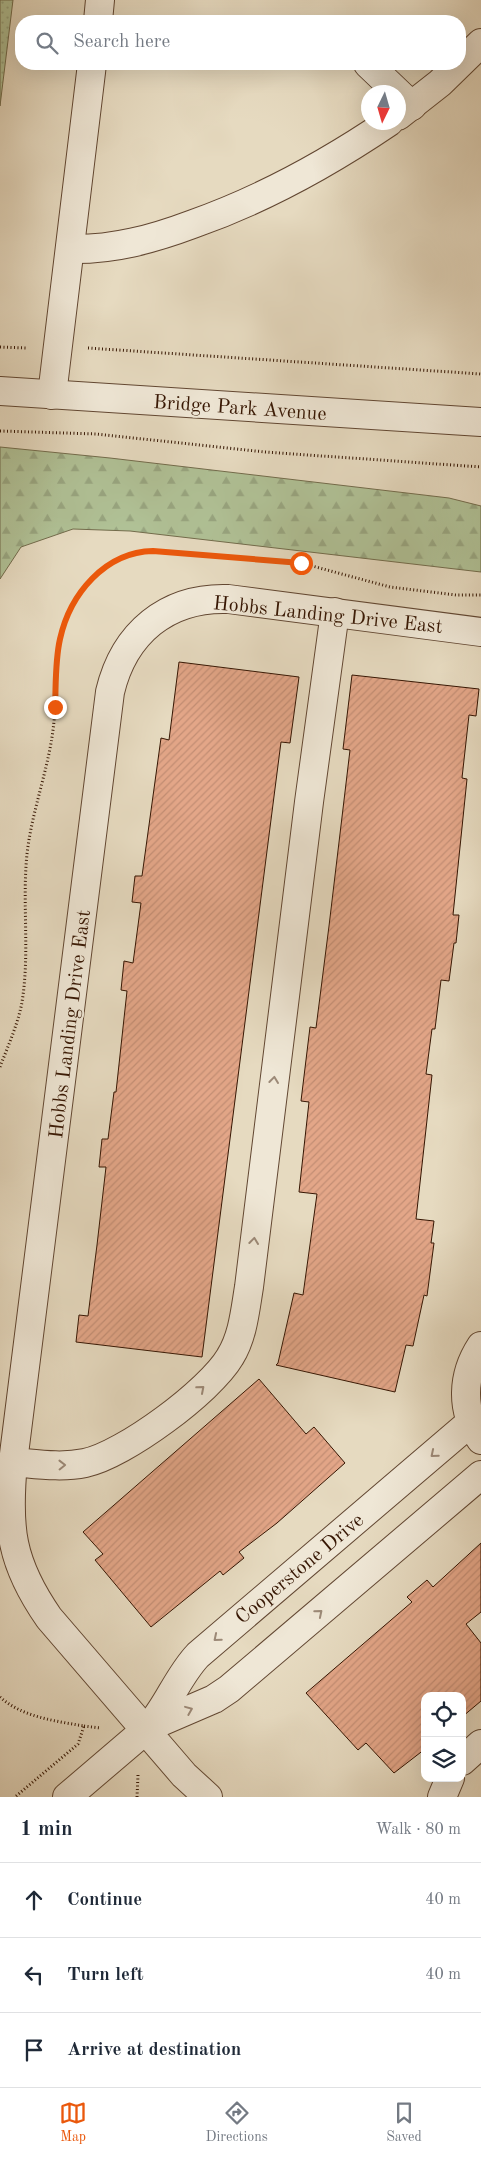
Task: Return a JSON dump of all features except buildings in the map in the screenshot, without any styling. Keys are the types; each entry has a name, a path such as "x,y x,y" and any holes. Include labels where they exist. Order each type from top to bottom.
{"street":[{"path":"99,15 100,0"},
{"path":"466,58 481,43"},
{"path":"52,395 91,70"},
{"path":"373,70 385,85"},
{"path":"406,110 454,70"},
{"path":"70,250 102,248 134,242 182,228 236,208 320,167 377,130"},
{"name":"Bridge Park Avenue","path":"0,391 481,422"},
{"name":"Hobbs Landing Drive East","path":"208,1797 193,1785 63,1636 32,1592 19,1563 12,1534 9,1507 13,1462 110,692 114,675 129,646 139,634 165,613 196,601 212,598 335,612 481,632"},
{"path":"13,1462 71,1465 94,1461 118,1451 178,1409 204,1388 219,1372 237,1344 248,1295 309,802 335,612"},
{"path":"476,1431 466,1404 466,1380 474,1357 481,1346"},
{"name":"Cooperstone Drive","path":"67,1797 146,1730 156,1718 183,1672 198,1655 476,1431"},
{"name":"Cooperstone Drive","path":"146,1730 222,1695 481,1475"},
{"path":"466,1758 481,1744"},
{"path":"442,1797 448,1782"}],"path":[{"path":"0,347 30,348"},
{"path":"90,348 481,374"},
{"path":"0,431 96,434 264,452 481,467"},
{"path":"0,1067 12,1036 21,1004 25,970 27,854 51,744 60,638 72,607 96,575 122,556 153,551 301,563 390,587 456,595 481,595"},
{"path":"0,1696 14,1707 37,1717 100,1728"},
{"path":"15,1797 78,1744 84,1726"},
{"path":"137,1797 138,1773"}],"green space":[{"path":"0,0 13,0 0,106"},
{"path":"0,447 449,498 481,506 481,572 130,531 73,529 21,547 0,579"}],"route":[{"path":"55,707 60,638 67,618 87,585 114,560 122,556 153,551 301,563"}]}
